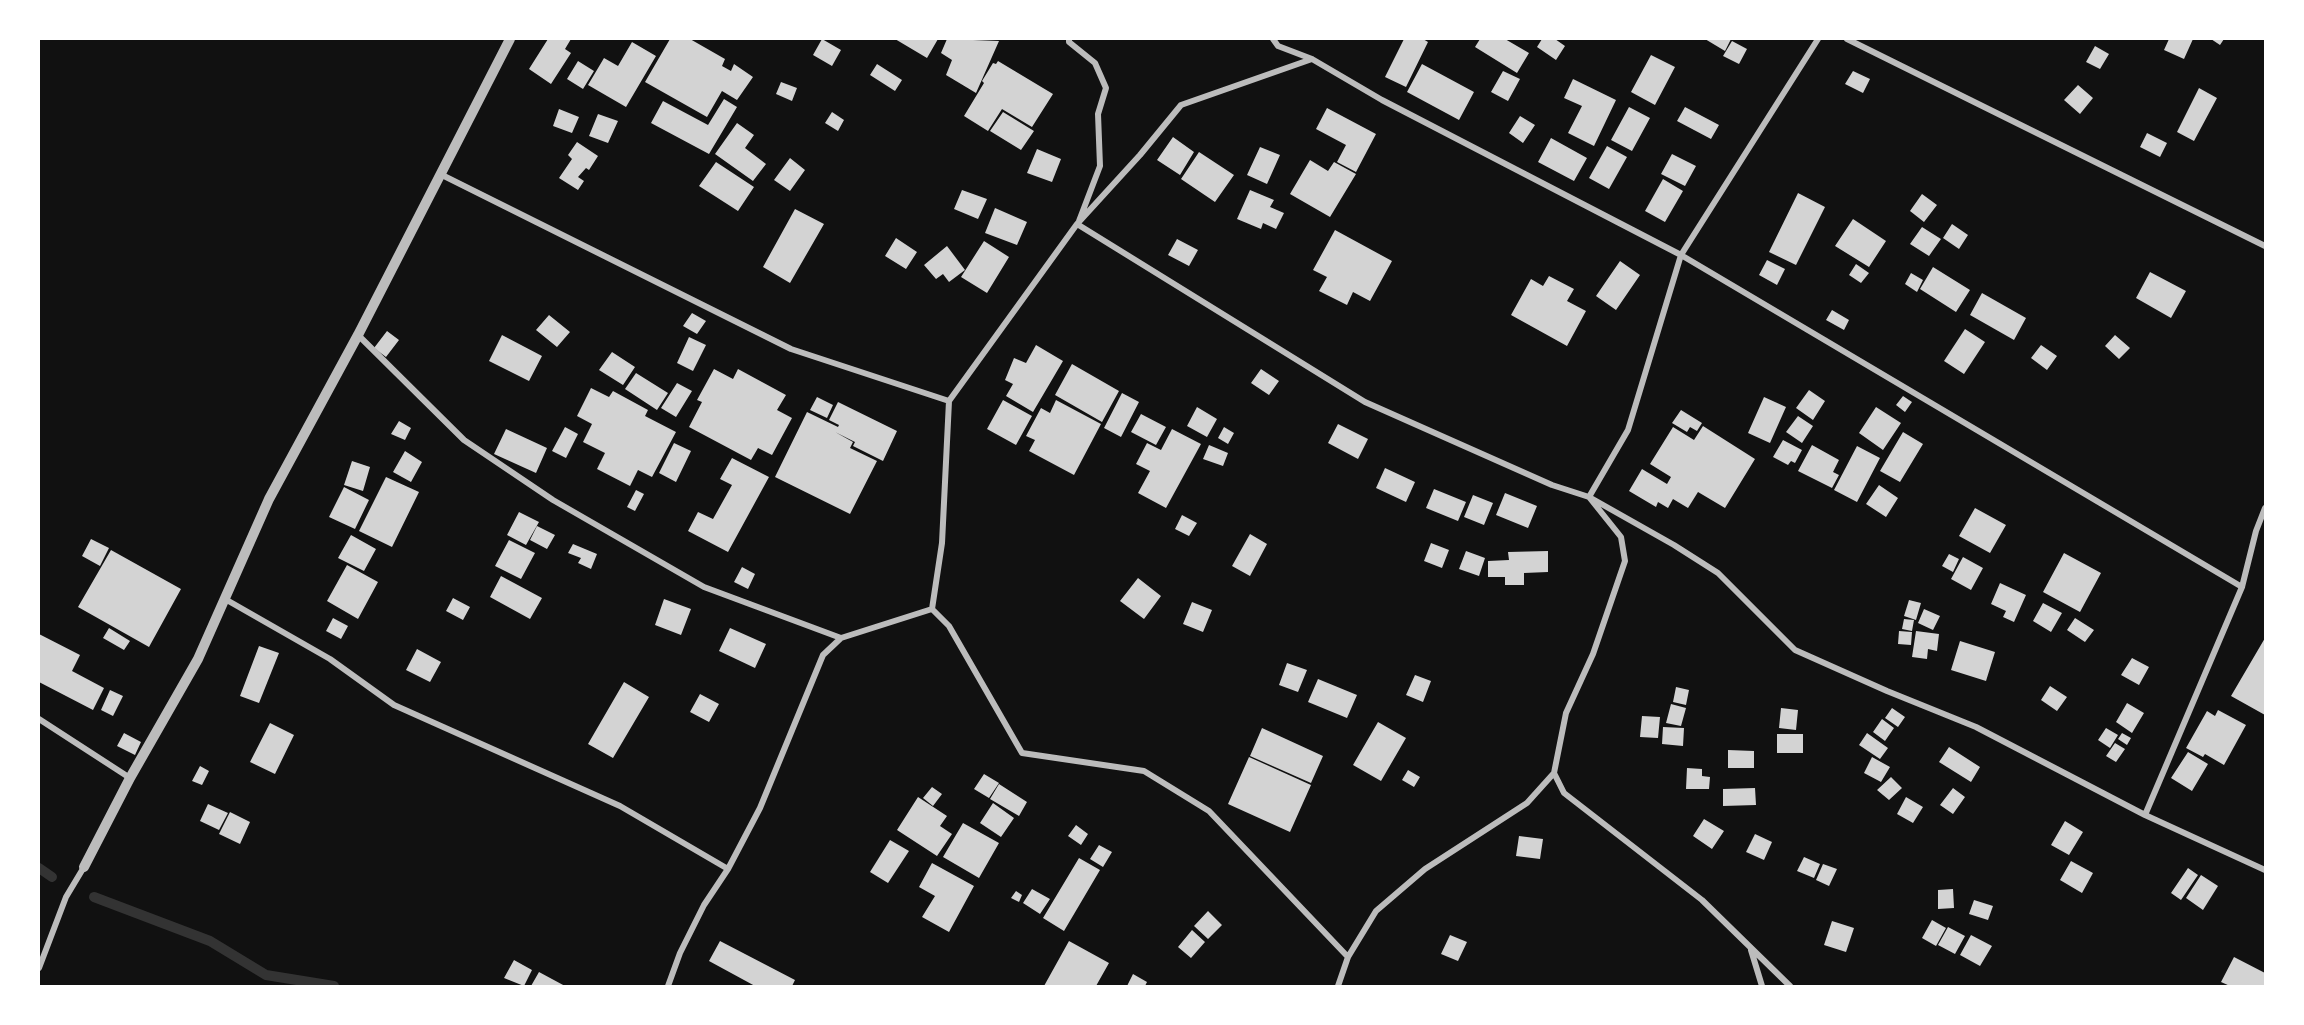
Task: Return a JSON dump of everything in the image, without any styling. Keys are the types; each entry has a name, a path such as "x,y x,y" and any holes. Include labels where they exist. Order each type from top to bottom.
{"street":[{"path":"39,968 66,897 198,659 269,499 358,335 510,39"},
{"path":"1069,39 1095,63 1106,88 1098,114 1100,166 1077,224"},
{"path":"1273,39 1278,46 1312,59 1382,100 1681,255 2242,587"},
{"path":"1589,497 1628,430 1681,255 1818,39"},
{"path":"1847,39 2265,246"},
{"path":"1312,59 1181,105 1140,155 1077,224 950,401 942,543 932,609 954,635 1022,753 1144,771 1209,812 1348,957"},
{"path":"440,174 791,350 950,401"},
{"path":"1077,224 1365,402 1552,484 1589,497 1718,573 1794,650 1976,727 2145,815 2265,870"},
{"path":"358,335 464,440 554,500 704,587 840,638"},
{"path":"1338,986 1348,957 1376,911 1425,869 1527,803 1554,773 1566,713 1593,654 1625,561 1621,537 1589,497"},
{"path":"2145,815 2242,587 2256,531 2265,508"},
{"path":"225,599 330,659 394,705 620,806 728,869"},
{"path":"668,986 680,953 704,905 728,869 760,808 823,656 840,638 932,609"},
{"path":"39,719 130,778"},
{"path":"1554,773 1564,793 1702,900 1790,986"},
{"path":"1750,946 1762,986"}],"building":[{"path":"548,39 571,39 565,49 571,53 551,84 529,69"},
{"path":"670,39 690,39 725,59 722,66 731,71 734,64 753,77 737,100 722,91 707,117 645,82"},
{"path":"822,39 841,50 832,66 813,55"},
{"path":"895,39 938,39 927,58"},
{"path":"947,39 999,41 976,93 946,75 952,60 941,53"},
{"path":"1404,39 1423,39 1428,42 1406,87 1385,77"},
{"path":"1480,39 1505,39 1529,53 1517,73 1475,47"},
{"path":"1542,39 1555,39 1565,46 1556,60 1537,47"},
{"path":"1705,39 1731,39 1725,51"},
{"path":"2169,39 2193,39 2184,59 2164,50"},
{"path":"2211,39 2224,39 2220,45"},
{"path":"1732,41 1747,49 1739,64 1723,56"},
{"path":"632,42 656,56 626,107 588,85 604,58 618,66"},
{"path":"2095,46 2109,54 2100,69 2086,62"},
{"path":"1651,55 1675,67 1655,105 1631,92"},
{"path":"578,61 594,71 583,89 567,79"},
{"path":"998,61 1053,94 1032,127 1002,109 988,131 964,116 993,63 996,64"},
{"path":"877,64 902,80 895,91 870,75"},
{"path":"1422,64 1474,92 1459,120 1407,92"},
{"path":"1503,71 1520,79 1508,101 1491,92"},
{"path":"1853,71 1870,79 1863,93 1845,84"},
{"path":"1573,79 1616,100 1594,146 1568,133 1582,106 1564,98"},
{"path":"781,82 797,88 792,101 776,94"},
{"path":"2078,85 2093,98 2080,114 2064,100"},
{"path":"2199,88 2217,98 2194,141 2177,132"},
{"path":"724,99 737,107 709,154 651,123 663,101 708,125"},
{"path":"1629,107 1650,118 1632,151 1611,140"},
{"path":"1685,107 1719,125 1711,139 1677,121"},
{"path":"1327,108 1376,134 1356,172 1337,162 1346,145 1316,129"},
{"path":"559,109 579,117 572,133 553,126"},
{"path":"832,112 844,120 838,131 825,123"},
{"path":"1003,112 1034,131 1021,150 990,131"},
{"path":"598,114 618,121 608,143 589,136"},
{"path":"1520,116 1535,125 1523,143 1509,133"},
{"path":"737,123 754,135 745,148 766,164 753,181 715,154"},
{"path":"2147,133 2167,143 2160,157 2140,147"},
{"path":"1173,137 1194,152 1180,175 1157,160"},
{"path":"1551,138 1587,158 1574,181 1538,162"},
{"path":"577,142 598,156 589,170 586,168 578,177 584,181 578,190 559,178 572,159 568,155"},
{"path":"1607,146 1627,157 1609,189 1589,178"},
{"path":"1260,147 1280,155 1267,184 1247,175"},
{"path":"1037,149 1061,159 1052,182 1027,173"},
{"path":"1199,152 1234,175 1215,202 1181,179"},
{"path":"1672,154 1696,166 1685,186 1661,174"},
{"path":"790,158 805,170 790,191 774,180"},
{"path":"1310,160 1328,171 1334,162 1356,174 1330,217 1290,194"},
{"path":"716,162 754,187 738,211 699,186"},
{"path":"1663,179 1683,191 1665,222 1645,211"},
{"path":"962,190 987,199 978,219 954,209"},
{"path":"1250,190 1274,200 1270,207 1284,213 1276,229 1263,223 1261,229 1237,219"},
{"path":"1798,193 1825,207 1796,265 1769,252"},
{"path":"1922,194 1937,205 1924,222 1910,211"},
{"path":"995,208 1027,222 1017,245 985,233"},
{"path":"795,209 824,224 790,283 763,267"},
{"path":"1853,219 1886,241 1869,267 1835,246"},
{"path":"1952,224 1968,235 1959,249 1943,238"},
{"path":"1922,227 1941,239 1929,256 1910,244"},
{"path":"1335,230 1392,261 1370,301 1353,292 1347,305 1319,291 1327,277 1313,270"},
{"path":"896,238 917,252 906,269 885,256"},
{"path":"1177,239 1198,250 1189,266 1168,255"},
{"path":"984,241 1009,257 987,293 961,277"},
{"path":"947,246 965,270 949,282 943,274 936,279 924,265"},
{"path":"1767,260 1785,269 1777,285 1759,275"},
{"path":"1620,261 1640,275 1616,310 1596,296"},
{"path":"1856,264 1869,273 1861,283 1849,275"},
{"path":"1933,267 1970,290 1956,312 1920,289"},
{"path":"2150,272 2186,291 2171,318 2136,298"},
{"path":"1911,273 1923,280 1917,292 1905,284"},
{"path":"1549,276 1574,289 1567,301 1586,311 1567,346 1511,315 1531,279 1543,286"},
{"path":"1982,293 2026,318 2014,340 1970,315"},
{"path":"1832,310 1849,320 1844,330 1826,320"},
{"path":"692,313 706,321 697,334 683,326"},
{"path":"549,315 570,332 557,347 536,330"},
{"path":"1965,329 1985,342 1964,374 1944,361"},
{"path":"387,331 399,340 386,357 374,348"},
{"path":"502,335 542,356 529,381 489,361"},
{"path":"2115,335 2130,348 2119,359 2105,346"},
{"path":"689,337 706,345 693,371 677,363"},
{"path":"1036,345 1063,361 1033,412 1006,396 1013,384 1005,380 1014,358 1026,363"},
{"path":"2041,345 2057,356 2047,370 2031,358"},
{"path":"612,352 635,367 623,385 599,370"},
{"path":"1072,364 1119,391 1102,422 1055,395"},
{"path":"714,369 733,379 738,369 786,395 777,410 792,418 772,455 758,448 751,460 689,427 702,402 697,400"},
{"path":"1261,369 1279,381 1269,395 1251,383"},
{"path":"636,373 668,393 657,410 625,389"},
{"path":"677,383 692,391 676,417 661,408"},
{"path":"591,388 609,397 613,391 648,410 645,416 676,432 652,477 638,470 630,486 597,469 605,453 583,442 592,424 577,416"},
{"path":"1809,390 1825,401 1813,420 1796,408"},
{"path":"1122,393 1139,402 1121,437 1104,428"},
{"path":"1903,396 1912,402 1905,412 1896,405"},
{"path":"817,397 833,405 827,418 810,410"},
{"path":"1764,397 1786,407 1770,443 1748,433"},
{"path":"1003,400 1032,416 1016,445 987,429"},
{"path":"1056,400 1101,424 1074,475 1029,451 1035,440 1026,436 1041,408 1050,413"},
{"path":"838,402 897,431 883,461 853,446 855,442 835,432 853,442 850,448 877,461 850,514 775,477 807,412 838,427 839,425 829,420"},
{"path":"1197,407 1217,419 1207,437 1187,426"},
{"path":"1876,407 1901,423 1883,450 1859,433"},
{"path":"1681,410 1702,423 1697,431 1690,427 1687,432 1672,423"},
{"path":"1141,414 1166,427 1156,445 1131,432"},
{"path":"1798,416 1813,426 1802,443 1786,432"},
{"path":"399,421 411,428 405,440 391,434"},
{"path":"1338,424 1368,439 1358,459 1328,443"},
{"path":"1703,426 1755,459 1725,508 1698,492 1688,508 1673,499 1668,508 1658,502 1656,507 1629,491 1642,469 1667,484 1671,477 1650,464 1673,427 1694,440"},
{"path":"565,427 578,434 566,458 552,451"},
{"path":"1224,427 1234,433 1228,444 1218,438"},
{"path":"506,429 547,448 536,473 494,454"},
{"path":"1172,429 1201,444 1166,508 1138,493 1150,471 1136,464 1147,443 1161,450"},
{"path":"1903,432 1923,444 1900,482 1880,471"},
{"path":"1783,440 1802,450 1795,463 1791,461 1788,465 1773,457"},
{"path":"674,443 691,451 676,482 659,473"},
{"path":"1209,445 1228,453 1223,466 1203,459"},
{"path":"1812,445 1839,460 1833,472 1839,475 1832,488 1798,471"},
{"path":"1857,446 1880,458 1857,502 1834,490"},
{"path":"405,451 422,462 411,482 393,472"},
{"path":"732,458 769,477 728,552 688,531 698,512 713,519 732,485 720,479"},
{"path":"352,461 370,467 363,491 344,485"},
{"path":"1385,468 1415,482 1406,502 1376,488"},
{"path":"386,477 419,492 392,547 359,531"},
{"path":"1879,485 1898,498 1886,517 1866,504"},
{"path":"344,487 369,500 355,529 329,517"},
{"path":"1434,489 1466,502 1458,521 1426,508"},
{"path":"636,490 644,494 635,511 627,507"},
{"path":"1505,493 1537,506 1528,528 1496,515"},
{"path":"1473,495 1493,503 1484,525 1464,517"},
{"path":"1975,508 2006,525 1990,553 1959,536"},
{"path":"519,512 539,522 526,545 507,535"},
{"path":"1182,515 1197,523 1189,536 1175,529"},
{"path":"537,526 555,535 547,549 530,540"},
{"path":"1250,534 1267,544 1250,576 1232,566"},
{"path":"351,535 376,549 364,571 338,558"},
{"path":"91,539 109,548 100,566 82,556"},
{"path":"509,540 535,553 521,579 495,566"},
{"path":"1431,543 1449,550 1442,568 1424,561"},
{"path":"573,544 597,554 591,569 578,563 581,558 568,553"},
{"path":"111,550 181,589 149,647 78,607"},
{"path":"1466,551 1485,558 1479,576 1459,569"},
{"path":"1548,551 1548,572 1524,573 1524,585 1505,585 1505,577 1488,577 1488,561 1509,560 1508,552"},
{"path":"2064,553 2101,573 2080,612 2043,592"},
{"path":"1949,554 1959,559 1953,572 1942,566"},
{"path":"1963,557 1983,568 1971,590 1951,579"},
{"path":"347,565 378,582 358,619 327,601"},
{"path":"742,567 755,574 748,589 734,582"},
{"path":"501,576 542,598 530,619 490,597"},
{"path":"1138,578 1161,596 1144,619 1120,601"},
{"path":"2000,583 2026,595 2014,622 2003,617 2006,611 1991,604"},
{"path":"453,598 470,607 463,620 446,611"},
{"path":"664,599 691,609 681,635 655,625"},
{"path":"1909,600 1921,603 1916,620 1904,616"},
{"path":"1192,602 1212,610 1203,632 1183,624"},
{"path":"2043,603 2062,613 2051,632 2033,621"},
{"path":"1924,609 1940,616 1933,630 1918,623"},
{"path":"333,618 348,626 341,639 326,631"},
{"path":"2075,618 2094,630 2085,642 2067,630"},
{"path":"1904,619 1914,620 1912,631 1902,629"},
{"path":"109,628 130,641 124,650 103,638"},
{"path":"730,628 766,644 755,668 719,651"},
{"path":"1899,631 1912,632 1911,645 1898,644"},
{"path":"1916,631 1939,634 1937,651 1928,649 1927,659 1912,657"},
{"path":"39,634 80,655 72,671 104,688 93,710 39,682"},
{"path":"2265,638 2265,715 2231,696"},
{"path":"1960,641 1995,652 1986,681 1951,670"},
{"path":"259,646 279,653 259,703 240,696"},
{"path":"417,649 441,662 430,682 406,670"},
{"path":"2132,658 2149,667 2139,685 2121,675"},
{"path":"1287,663 1307,670 1298,692 1279,685"},
{"path":"1415,675 1431,681 1423,702 1406,695"},
{"path":"1318,679 1357,695 1347,718 1308,702"},
{"path":"624,682 649,697 613,758 588,744"},
{"path":"2050,686 2067,697 2057,711 2041,700"},
{"path":"1676,687 1689,690 1686,705 1673,702"},
{"path":"110,690 123,696 113,716 101,710"},
{"path":"700,694 719,704 709,722 690,712"},
{"path":"2127,703 2144,713 2132,733 2116,722"},
{"path":"1671,704 1686,708 1681,726 1666,723"},
{"path":"1781,708 1798,710 1796,730 1779,728"},
{"path":"1892,708 1905,717 1898,727 1885,718"},
{"path":"2218,710 2246,725 2224,765 2205,754 2203,757 2186,748 2207,711 2215,716"},
{"path":"1642,716 1660,717 1658,738 1640,737"},
{"path":"1882,719 1894,728 1885,741 1873,732"},
{"path":"1378,722 1406,738 1381,781 1353,765"},
{"path":"270,723 294,735 275,774 250,762"},
{"path":"1663,727 1684,728 1683,746 1662,744"},
{"path":"1262,728 1323,756 1311,783 1250,756"},
{"path":"2106,728 2118,735 2110,748 2098,740"},
{"path":"124,733 141,742 135,755 117,746"},
{"path":"1867,733 1888,748 1880,759 1859,745"},
{"path":"2122,733 2131,738 2127,745 2118,739"},
{"path":"1777,734 1803,734 1803,753 1777,753"},
{"path":"2115,743 2125,749 2116,762 2106,756"},
{"path":"1949,747 1980,767 1971,782 1939,762"},
{"path":"1728,750 1754,751 1754,768 1728,768"},
{"path":"2188,752 2208,764 2192,791 2171,778"},
{"path":"1249,757 1311,785 1290,832 1228,804"},
{"path":"1872,757 1890,767 1881,782 1864,773"},
{"path":"200,766 209,771 202,785 192,781"},
{"path":"1687,768 1702,769 1702,776 1710,777 1709,789 1686,789"},
{"path":"1408,770 1420,777 1414,787 1402,780"},
{"path":"984,774 999,783 989,798 974,789"},
{"path":"1891,777 1902,788 1889,800 1877,790"},
{"path":"999,784 1027,802 1019,816 990,799"},
{"path":"932,787 942,794 933,806 923,798"},
{"path":"1755,788 1756,805 1723,806 1723,789"},
{"path":"1953,788 1965,797 1953,814 1940,805"},
{"path":"918,797 947,816 940,826 952,834 937,856 897,830"},
{"path":"1906,797 1923,807 1913,823 1897,814"},
{"path":"993,803 1014,818 1001,837 980,823"},
{"path":"208,804 228,813 219,830 200,821"},
{"path":"230,812 250,822 240,844 219,834"},
{"path":"1704,819 1724,831 1712,849 1693,836"},
{"path":"2065,821 2083,832 2069,855 2051,845"},
{"path":"963,823 999,843 979,878 943,857"},
{"path":"1076,825 1088,834 1081,845 1068,836"},
{"path":"1755,834 1772,842 1764,860 1746,852"},
{"path":"1519,836 1543,839 1540,859 1516,856"},
{"path":"890,840 909,851 888,883 870,872"},
{"path":"1099,845 1112,852 1103,867 1090,859"},
{"path":"1804,857 1820,864 1814,878 1797,871"},
{"path":"1079,858 1100,870 1064,931 1043,918"},
{"path":"2071,861 2093,873 2082,893 2060,880"},
{"path":"932,863 974,886 949,932 922,917 935,896 919,887"},
{"path":"1823,864 1837,869 1829,886 1816,880"},
{"path":"2188,868 2198,875 2181,900 2171,893"},
{"path":"2201,875 2218,886 2203,910 2186,898"},
{"path":"1032,889 1050,899 1040,914 1023,903"},
{"path":"1953,889 1954,908 1938,909 1938,890"},
{"path":"1016,891 1022,895 1019,902 1011,898"},
{"path":"1974,900 1993,906 1988,920 1969,914"},
{"path":"1208,911 1222,925 1208,939 1194,926"},
{"path":"1932,920 1946,928 1936,946 1922,938"},
{"path":"1832,921 1854,928 1846,952 1824,945"},
{"path":"1948,927 1965,936 1955,954 1938,945"},
{"path":"1192,930 1205,942 1191,958 1178,947"},
{"path":"1450,935 1467,942 1458,961 1441,954"},
{"path":"1971,935 1992,946 1980,966 1960,955"},
{"path":"720,941 795,980 792,986 755,986 709,961"},
{"path":"1069,941 1109,963 1096,986 1044,986"},
{"path":"2234,957 2265,973 2265,986 2230,986 2221,982"},
{"path":"514,960 532,970 524,986 504,978"},
{"path":"539,972 565,986 531,986"},
{"path":"1133,974 1147,982 1145,986 1127,986"}],"waterway":[{"path":"39,868 52,877"},
{"path":"94,897 210,941 266,975 334,986"}]}
